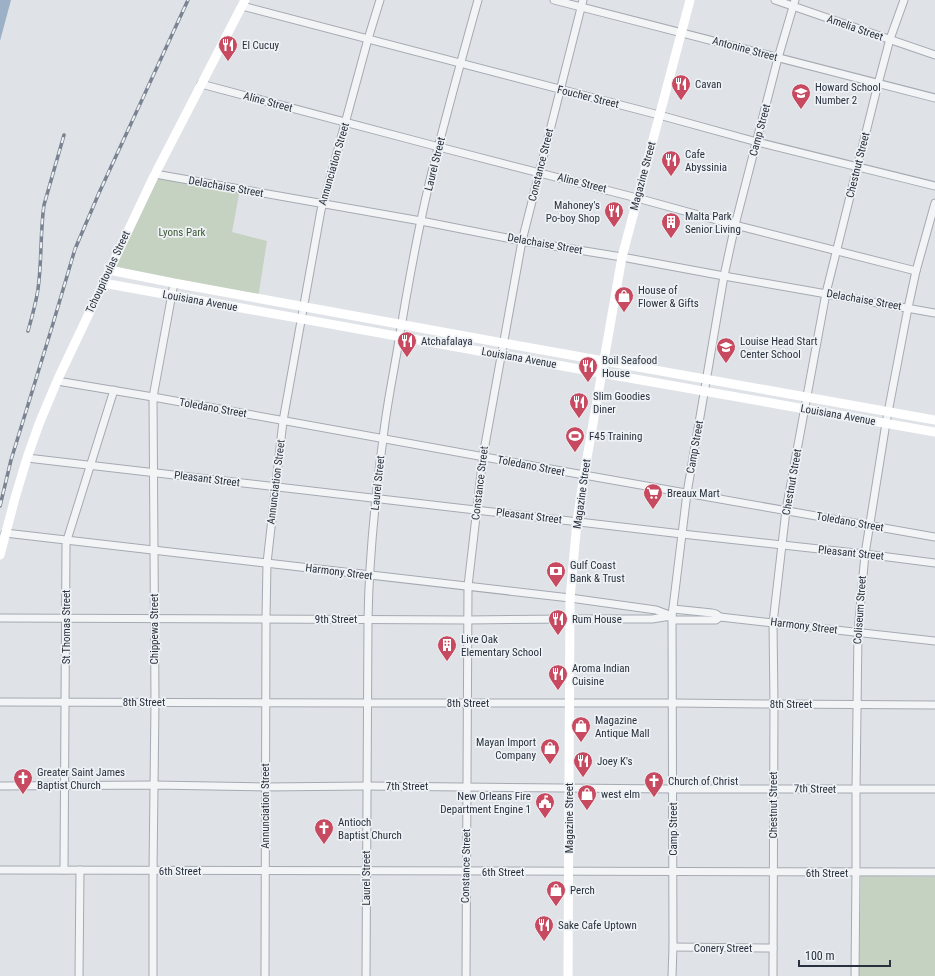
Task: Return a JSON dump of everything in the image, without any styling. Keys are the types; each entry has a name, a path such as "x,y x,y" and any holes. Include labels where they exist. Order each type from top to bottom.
{"street":[{"name":"Annunciation Street","path":"265,976 265,702 267,563 275,487 283,421 321,210 380,0"},
{"name":"Laurel Street","path":"366,976 369,575 383,438 401,325 421,221 429,185 478,0"},
{"name":"Antonine Street","path":"554,0 582,3 681,32 935,98"},
{"name":"Magazine Street","path":"568,976 570,598 577,522 601,373 622,257 690,0"},
{"name":"Amelia Street","path":"775,0 794,3 890,40 935,55"},
{"name":"Chestnut Street","path":"773,976 773,623 786,510 826,294 836,250 878,84 890,40 904,0"},
{"name":"Foucher Street","path":"244,3 368,39 560,90 757,142 935,186"},
{"name":"Tchoupitoulas Street","path":"0,555 27,458 57,381 155,174 244,3"},
{"name":"Constance Street","path":"466,976 468,586 482,456 522,241 538,172 582,3"},
{"name":"Camp Street","path":"672,976 673,615 687,494 724,276 735,225 778,58 794,3"},
{"name":"Aline Street","path":"201,84 735,225 916,271"},
{"name":"Delachaise Street","path":"155,174 421,221 522,241 622,257 935,313"},
{"name":"Coliseum Street","path":"855,976 858,632 865,554 886,423 908,308 916,271 935,203"},
{"name":"Louisiana Avenue","path":"109,270 401,325 935,420"},
{"name":"Louisiana Avenue","path":"103,283 935,432"},
{"name":"Chippewa Street","path":"153,976 155,702 153,472 154,397 174,283"},
{"path":"552,364 554,352"},
{"name":"Toledano Street","path":"57,381 383,438 584,476 935,537"},
{"name":"St Thomas Street","path":"64,870 66,702 65,618 67,540 114,390"},
{"name":"Pleasant Street","path":"27,458 935,563"},
{"name":"Harmony Street","path":"5,533 570,598 656,610 673,615 716,620 720,617 935,641"},
{"path":"673,615 714,613 720,617"},
{"name":"9th Street","path":"0,618 467,620 652,619 673,615"},
{"name":"8th Street","path":"0,702 935,705"},
{"name":"7th Street","path":"0,786 467,786 673,789 935,789"},
{"name":"6th Street","path":"0,870 774,873 935,872"},
{"path":"79,976 80,870"},
{"name":"Conery Street","path":"673,948 773,948"}],"green space":[{"name":"Lyons Park","path":"155,174 240,189 232,232 267,241 258,298 109,270"},
{"path":"861,876 935,877 935,976 859,976"}],"water":[{"path":"0,0 11,0 0,41"}],"railway":[{"path":"0,506 11,460 75,249 99,193 188,0"},
{"path":"28,331 38,289 44,205 64,135"}],"place":[{"name":"El Cucuy","path":"228,62"},
{"name":"Cavan","path":"681,101"},
{"name":"Howard School Number 2","path":"801,110"},
{"name":"Cafe Abyssinia","path":"671,177"},
{"name":"Mahoney's Po-boy Shop","path":"614,228"},
{"name":"Malta Park Senior Living","path":"671,239"},
{"name":"House of Flower & Gifts","path":"624,313"},
{"name":"Atchafalaya","path":"407,358"},
{"name":"Louise Head Start Center School","path":"726,364"},
{"name":"Boil Seafood House","path":"588,383"},
{"name":"Slim Goodies Diner","path":"579,419"},
{"name":"F45 Training","path":"575,453"},
{"name":"Breaux Mart","path":"653,510"},
{"name":"Gulf Coast Bank & Trust","path":"556,588"},
{"name":"Rum House","path":"558,636"},
{"name":"Live Oak Elementary School","path":"447,662"},
{"name":"Aroma Indian Cuisine","path":"558,691"},
{"name":"Magazine Antique Mall","path":"581,743"},
{"name":"Mayan Import Company","path":"550,765"},
{"name":"Joey K's","path":"583,778"},
{"name":"Greater Saint James Baptist Church","path":"23,795"},
{"name":"Church of Christ","path":"654,798"},
{"name":"west elm","path":"587,811"},
{"name":"New Orleans Fire Department Engine 1","path":"545,819"},
{"name":"Antioch Baptist Church","path":"324,845"},
{"name":"Perch","path":"556,907"},
{"name":"Sake Cafe Uptown","path":"544,942"}]}
